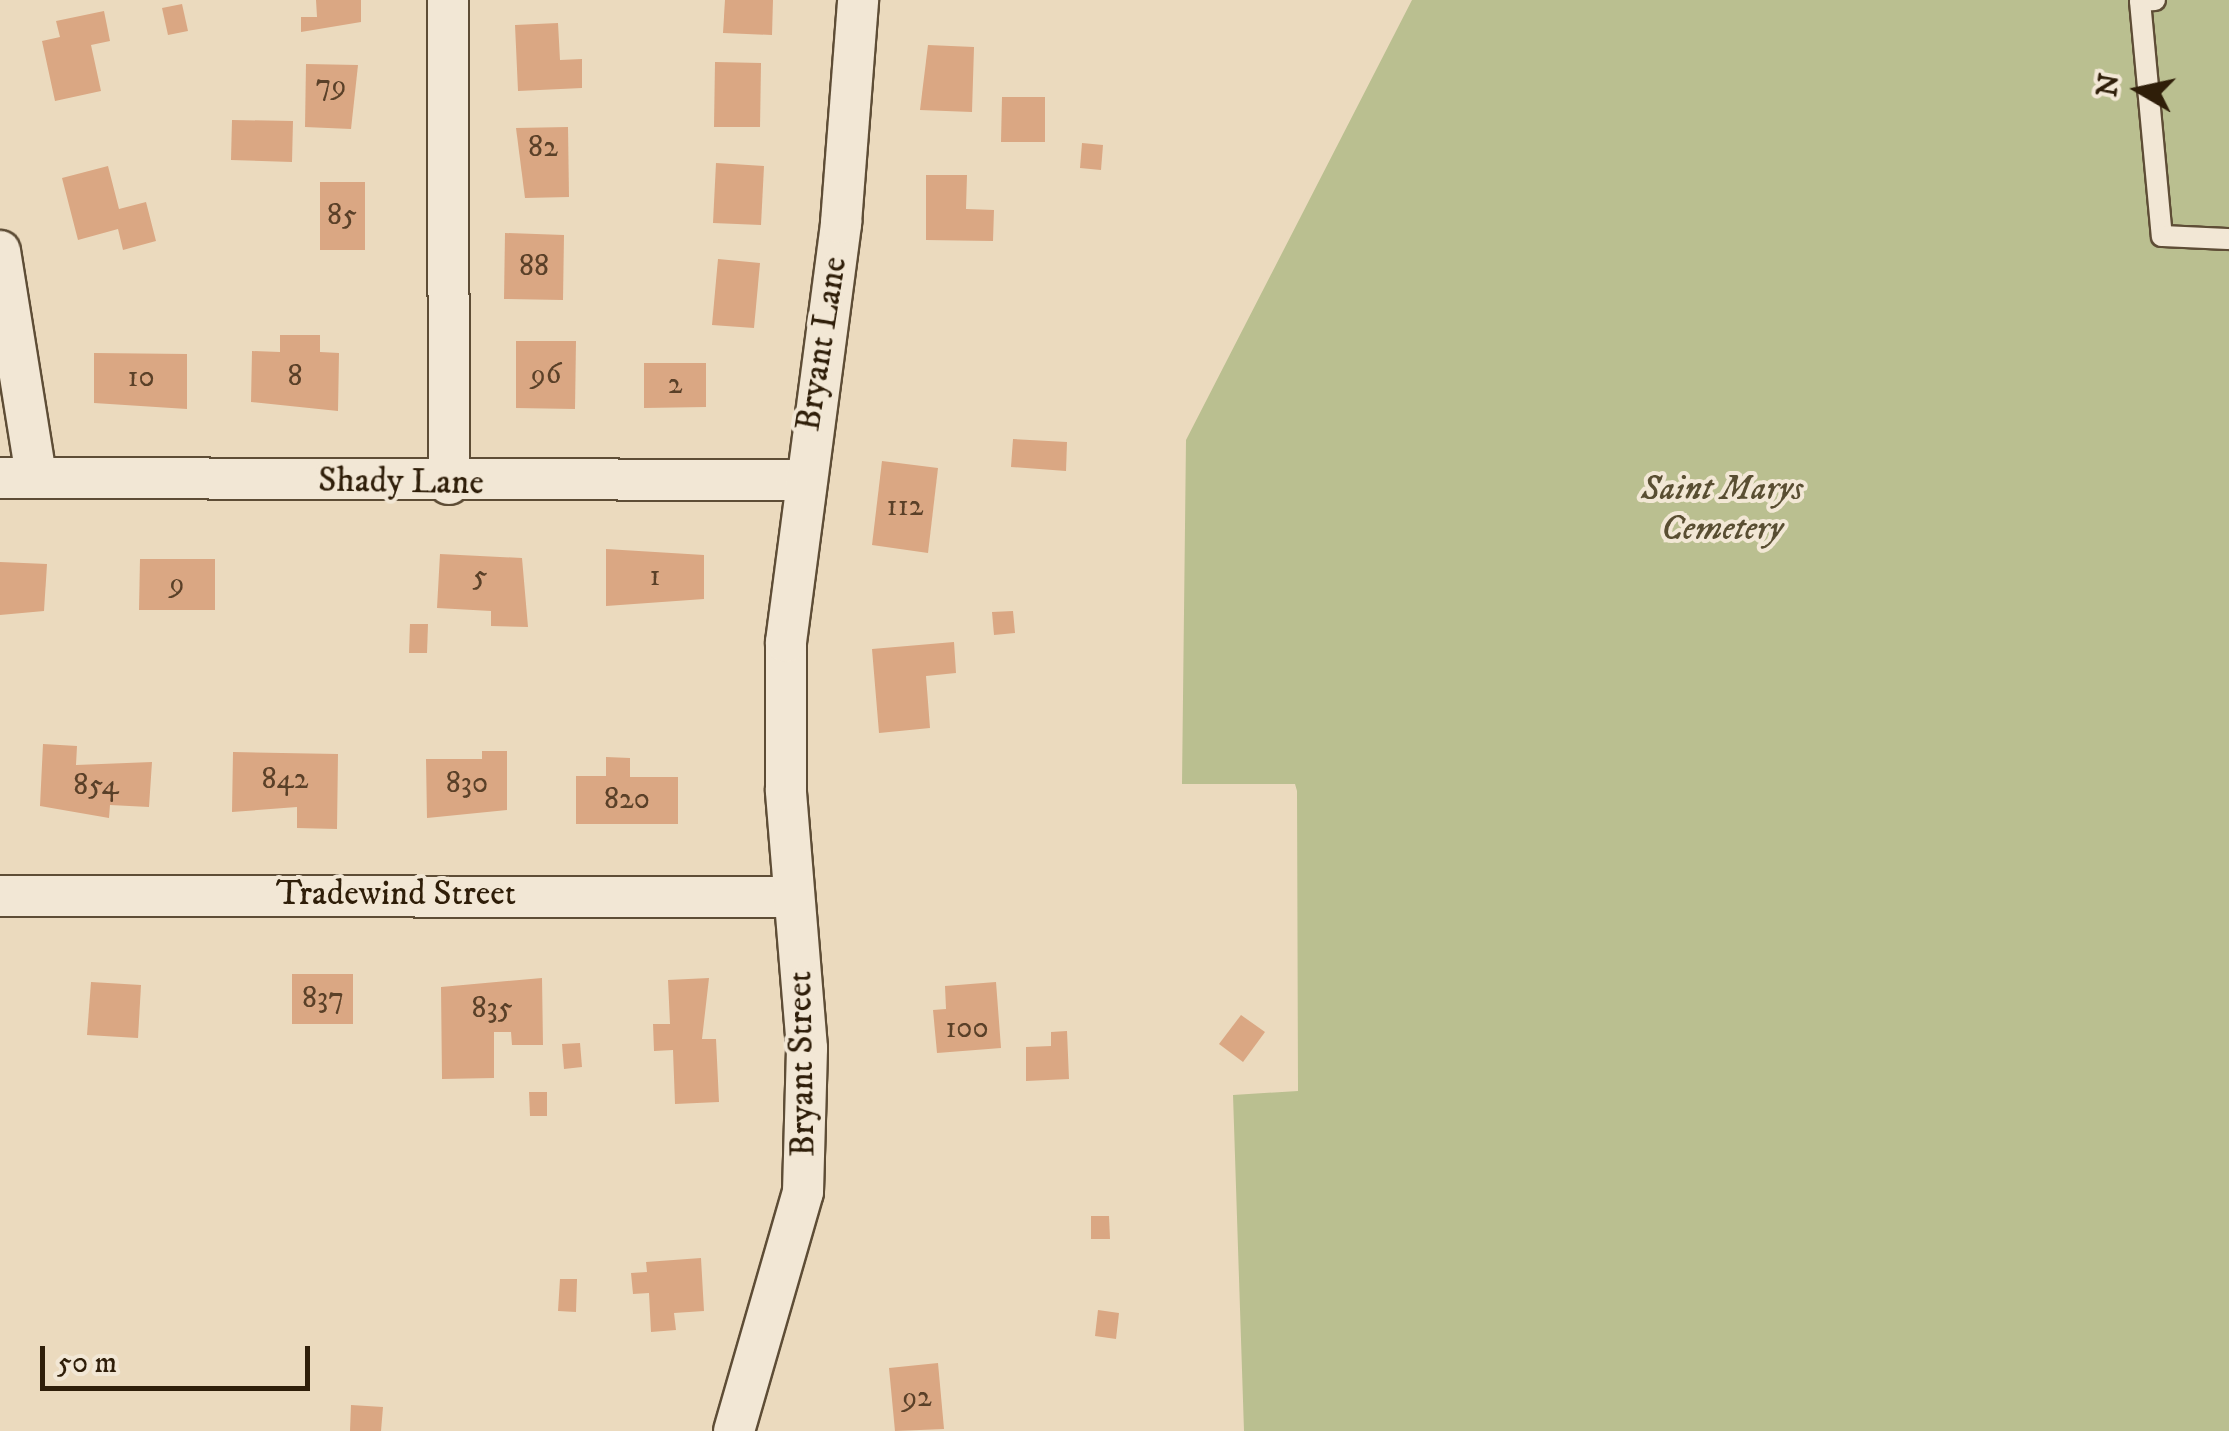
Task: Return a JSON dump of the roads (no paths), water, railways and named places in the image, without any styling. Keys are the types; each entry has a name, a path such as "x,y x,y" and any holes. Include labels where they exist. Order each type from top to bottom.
{"street":[{"path":"448,0 449,484"},
{"name":"Bryant Lane","path":"786,687 801,480 841,223 858,0"},
{"path":"0,251 18,478"},
{"name":"Shady Lane","path":"18,478 449,484 801,480"},
{"name":"Bryant Street","path":"734,1431 803,1192 807,1048 793,897 786,687"},
{"name":"Tradewind Street","path":"0,896 793,897"}],"lane":[{"path":"2155,0 2140,1 2162,236 2229,239"}],"park label":[{"name":"Saint Marys Cemetery","path":"1722,509"}]}
